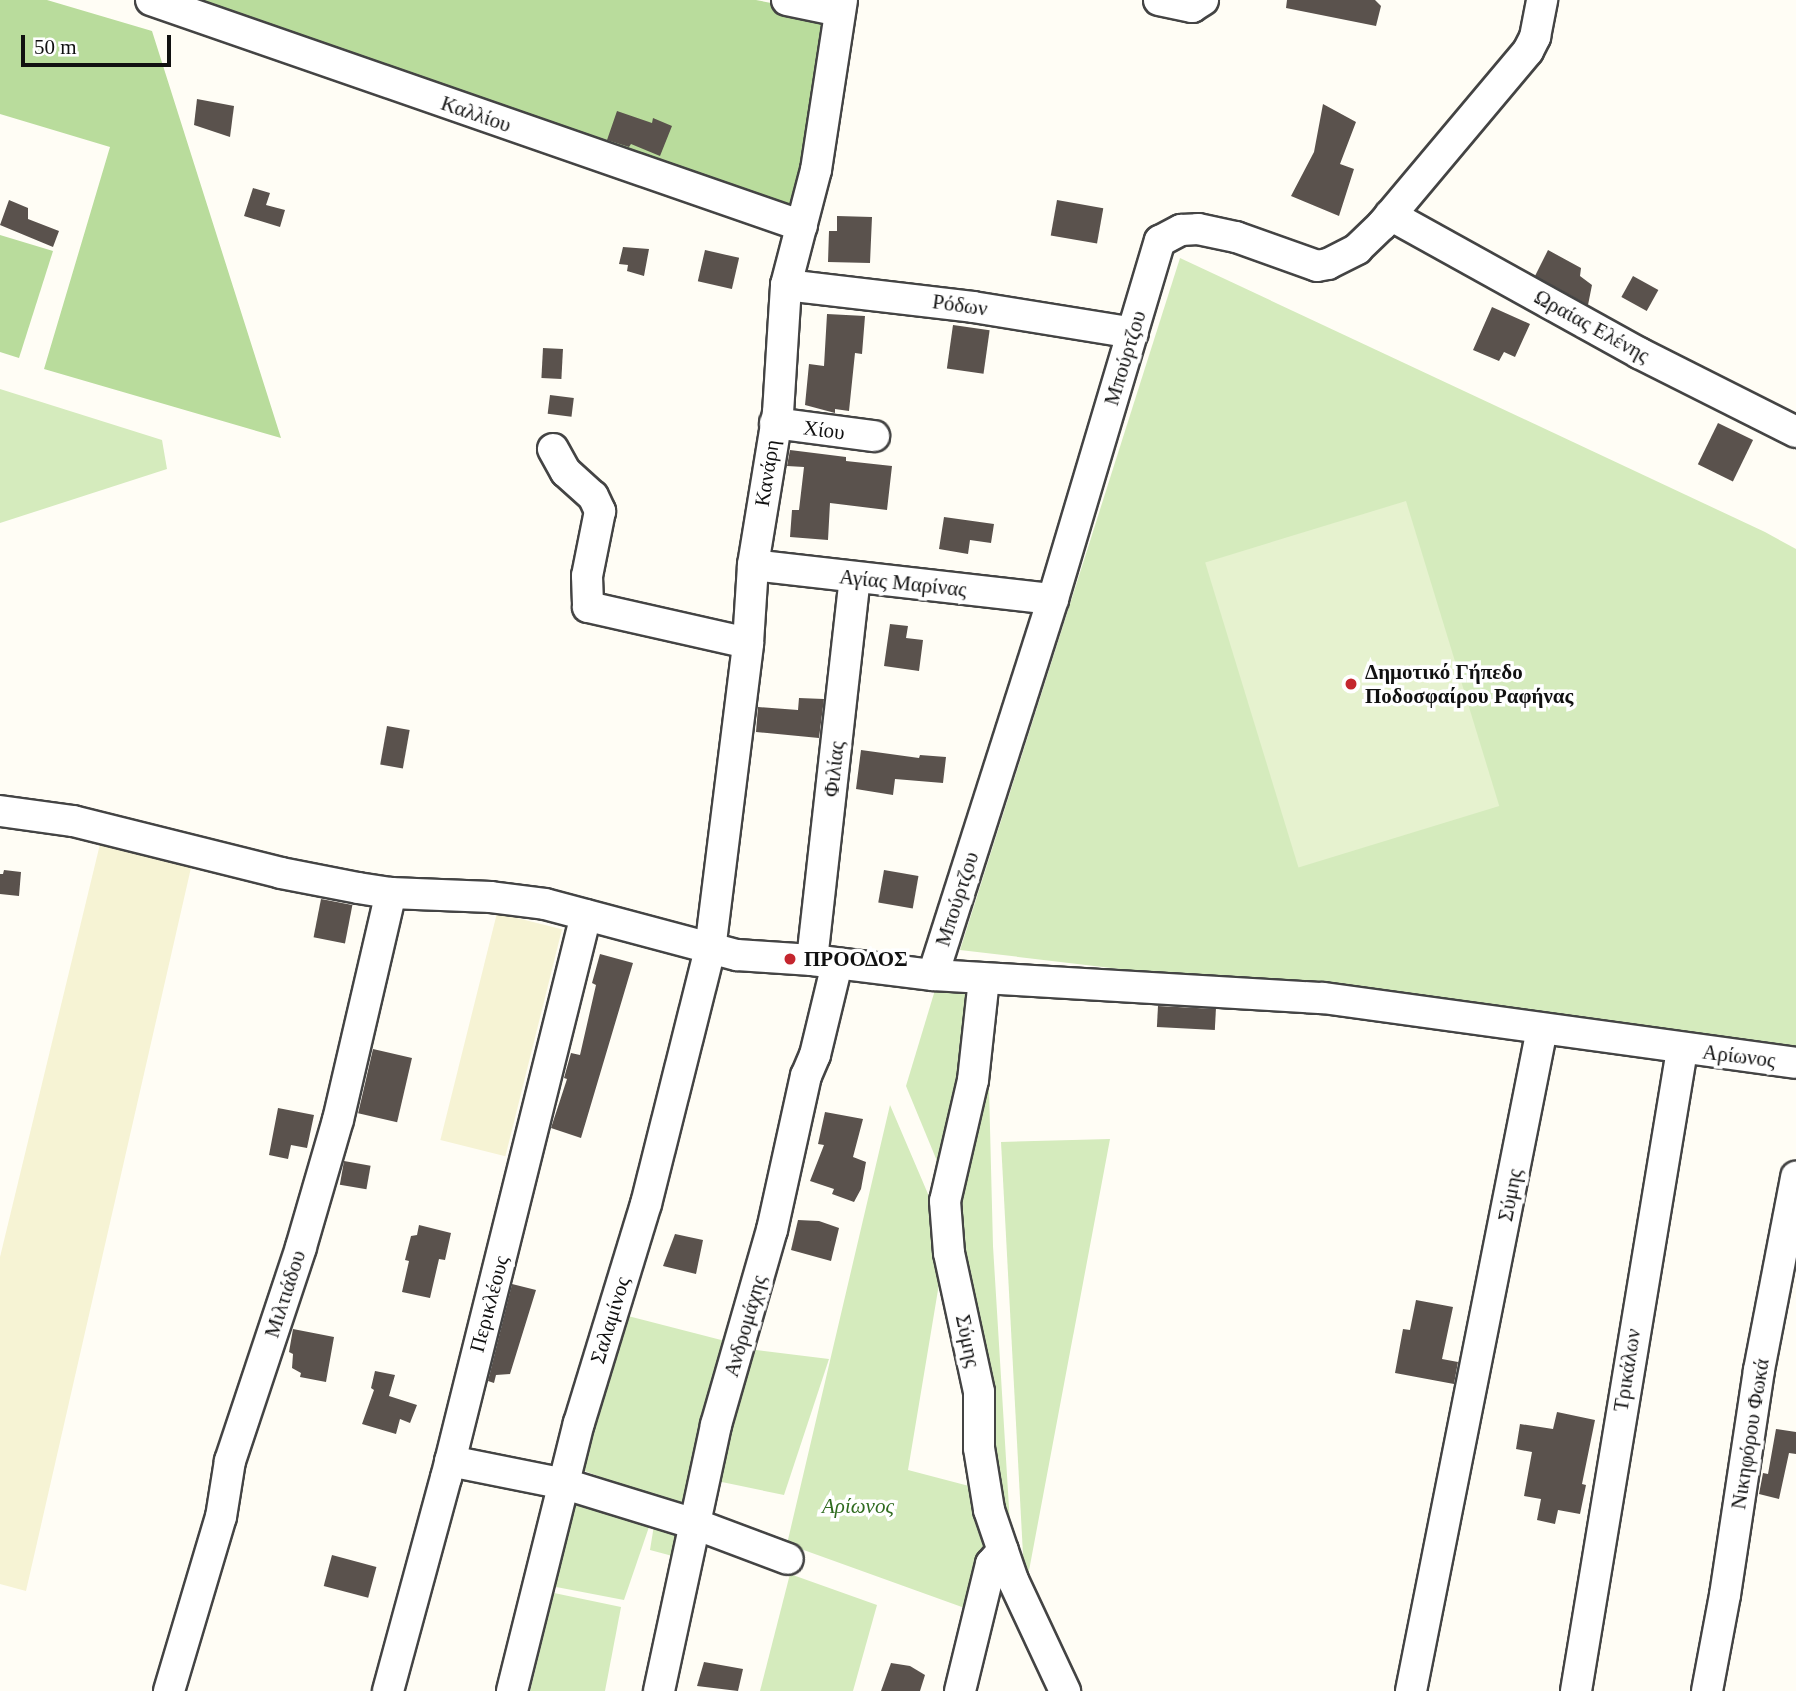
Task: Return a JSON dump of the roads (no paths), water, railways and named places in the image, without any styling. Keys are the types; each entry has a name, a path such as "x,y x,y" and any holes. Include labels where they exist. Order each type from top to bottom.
{"street":[{"name":"Καλλίου","path":"151,0 206,22 802,226"},
{"path":"787,0 841,6"},
{"name":"Μπούρτζου","path":"933,975 1053,599 1160,241 1181,230 1198,229 1236,237 1317,266 1328,264 1357,249 1391,215 1528,51 1535,37 1542,0"},
{"name":"Κανάρη","path":"709,950 748,643 753,565 775,423 786,285 816,170 841,6"},
{"name":"Ωραίας Ελένης","path":"1391,215 1639,353 1796,432"},
{"name":"Ρόδων","path":"786,285 961,305 1133,333"},
{"name":"Χίου","path":"775,423 874,436"},
{"path":"553,449 566,472 593,496 600,511 587,576 588,607 748,643"},
{"name":"Αγίας Μαρίνας","path":"753,565 1053,599"},
{"name":"Φιλίας","path":"825,962 855,578"},
{"name":"Αρίωνος","path":"0,811 86,824 281,873 391,893 518,900 586,915 709,950 984,979 1322,998 1472,1016 1682,1050 1796,1063"},
{"name":"Μιλτιάδου","path":"169,1691 218,1528 230,1461 302,1247 338,1120 391,893"},
{"name":"Περικλέους","path":"388,1691 450,1461 586,915"},
{"name":"Σαλαμίνος","path":"512,1691 579,1423 646,1204 709,950"},
{"name":"Ανδρομάχης","path":"659,1691 716,1425 772,1230 806,1076 815,1055 825,962"},
{"name":"Σύμης","path":"984,979 973,1080 945,1201 949,1253 979,1392 979,1448 989,1510 1042,1645 1065,1691"},
{"name":"Σύμης","path":"1411,1691 1542,1029"},
{"name":"Τρικάλων","path":"1576,1691 1682,1050"},
{"name":"Νικηφόρου Φωκά","path":"1707,1691 1726,1595 1759,1370 1796,1177"},
{"path":"450,1461 565,1484 695,1524 788,1559"},
{"path":"960,1691 992,1564 1003,1550"}],"place":[{"name":"Δημοτικό Γήπεδο Ποδοσφαίρου Ραφήνας","path":"1351,684"},
{"name":"ΠΡΟΟΔΟΣ","path":"790,959"}]}
